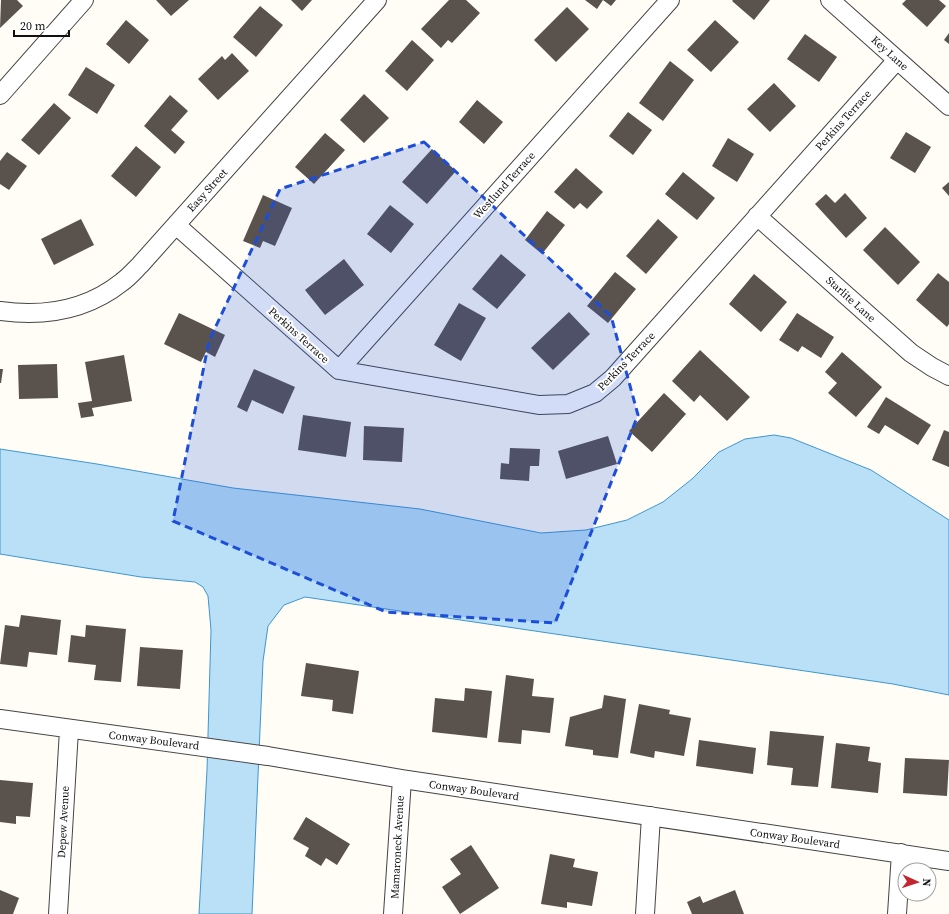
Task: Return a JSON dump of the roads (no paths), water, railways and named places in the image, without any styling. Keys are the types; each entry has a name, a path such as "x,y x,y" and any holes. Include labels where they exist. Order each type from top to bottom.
{"street":[{"path":"2,90 84,0"},
{"name":"Easy Street","path":"0,311 38,314 61,311 83,305 104,295 123,282 140,265 377,0"},
{"name":"Westlund Terrace","path":"338,370 670,0"},
{"name":"Key Lane","path":"830,0 949,106"},
{"name":"Perkins Terrace","path":"176,225 338,370 539,405 568,404 595,393 613,378 897,60"},
{"name":"Starlite Lane","path":"758,216 911,353 949,376"},
{"name":"Conway Boulevard","path":"0,719 69,730 268,756 402,779 949,861"},
{"name":"Depew Avenue","path":"58,914 69,730"},
{"name":"Mamaroneck Avenue","path":"393,914 402,779"},
{"path":"645,914 651,816"},
{"path":"897,914 901,853"}],"water":[{"path":"774,435 791,438 871,470 949,520 949,695 893,684 305,597 284,605 268,626 263,661 252,914 199,914 207,770 211,630 208,596 203,587 195,582 141,577 0,554 0,449 97,464 233,488 420,509 541,533 586,530 627,520 663,502 692,479 719,452 745,439"}]}
